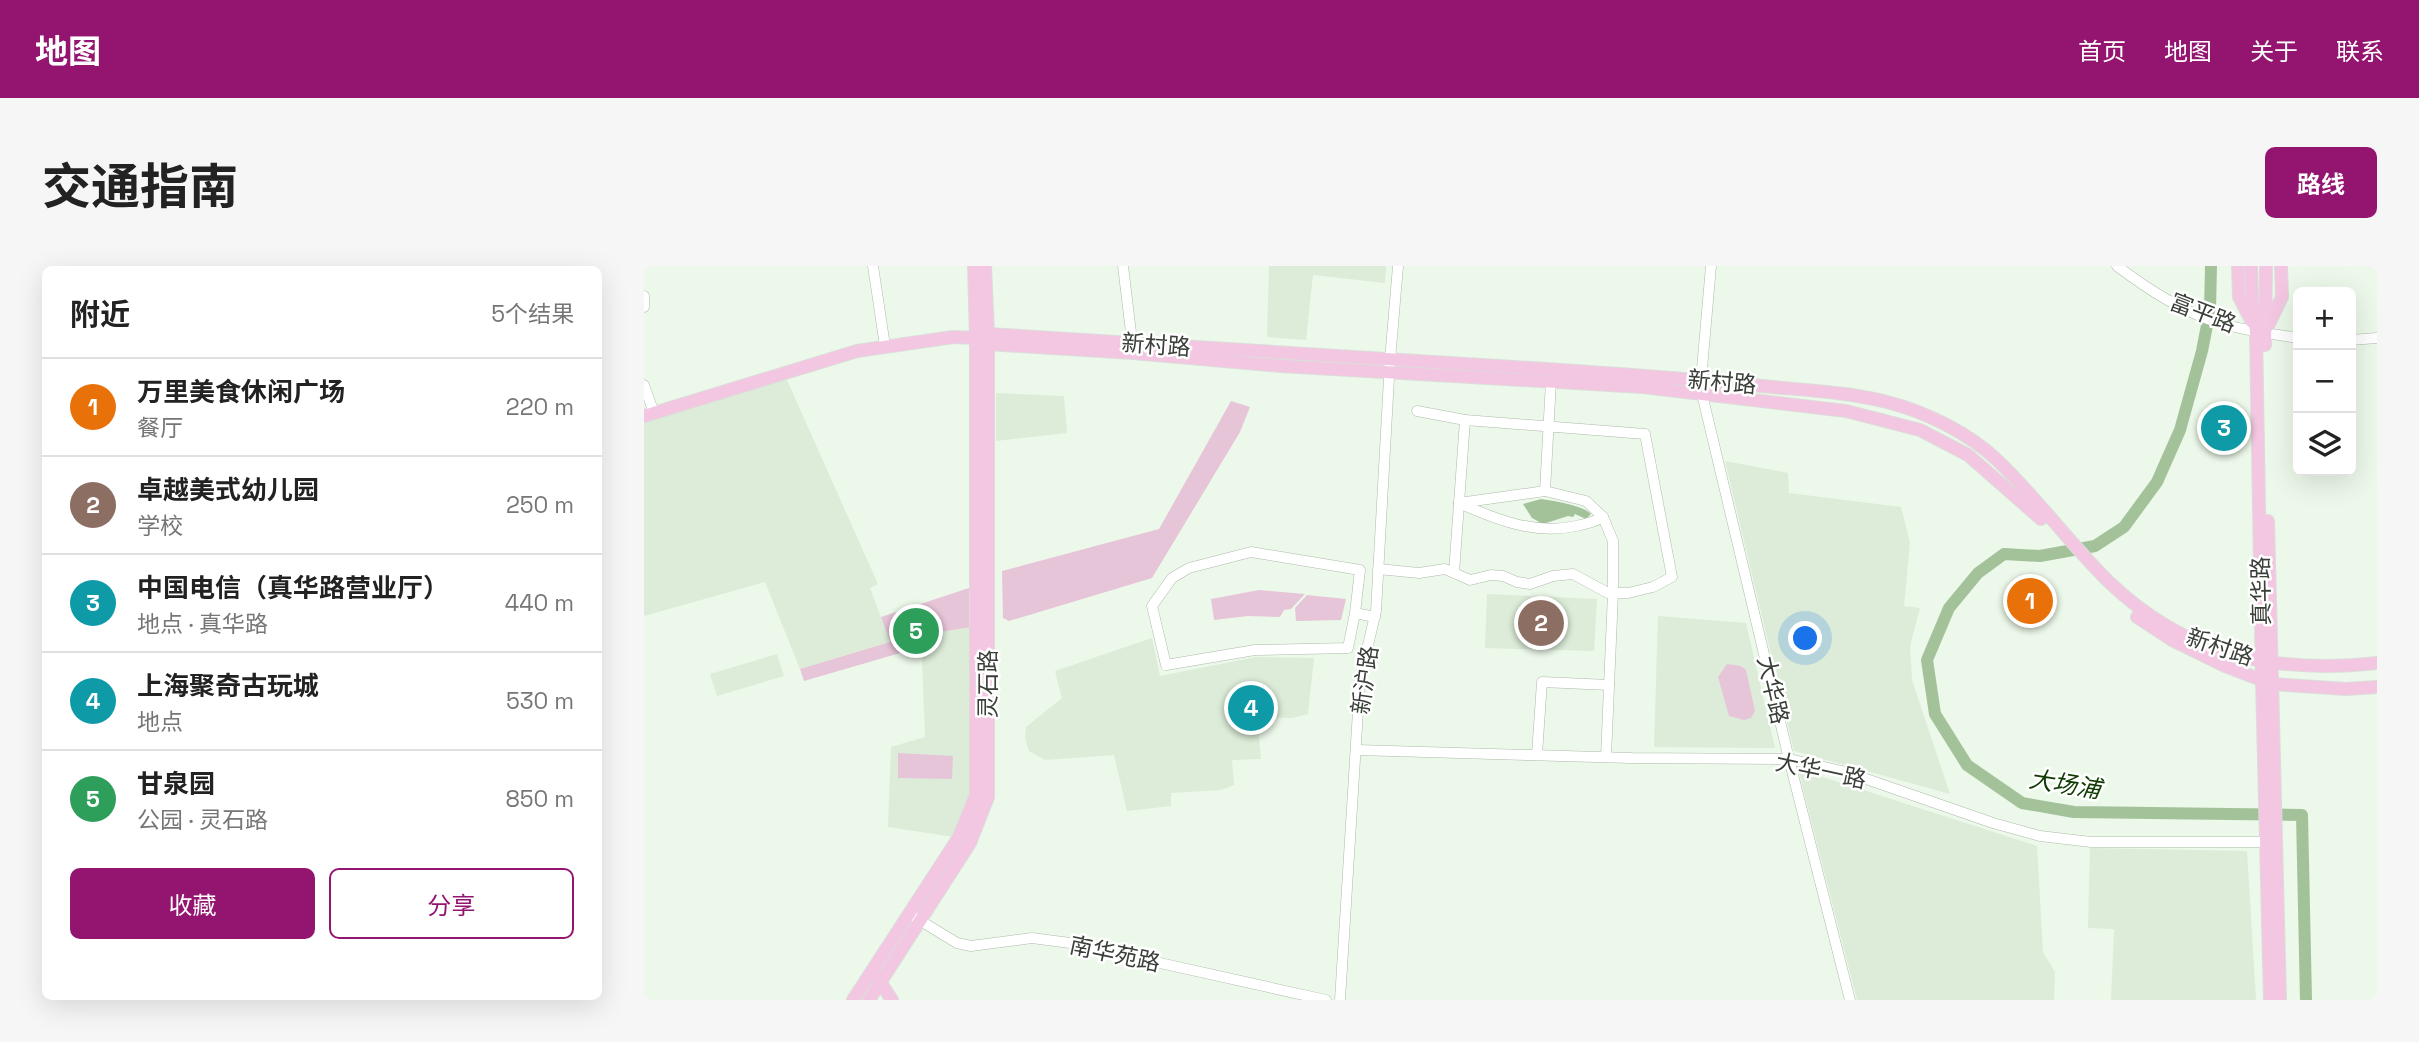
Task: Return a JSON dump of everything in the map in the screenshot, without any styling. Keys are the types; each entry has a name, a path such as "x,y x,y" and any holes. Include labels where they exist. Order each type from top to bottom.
{"main road":[{"path":"974,266 984,338"},
{"path":"984,338 985,266"},
{"path":"2238,266 2239,297 2260,332 2282,297 2281,266"},
{"name":"真华路","path":"2251,266 2252,297 2260,332 2271,842 2270,1000"},
{"name":"真华路","path":"2260,332 2267,298 2266,266"},
{"name":"新村路","path":"649,414 828,358 885,346 953,337 1389,365 1701,380 1806,390 1887,402 1944,422 1996,458 2129,610 2172,640 2267,682 2346,689 2377,687"},
{"name":"灵石路","path":"869,1000 959,837 976,794 984,338"},
{"name":"新村路","path":"1389,365 1643,387 1846,411 1920,430 1968,455 2056,529"},
{"name":"新村路","path":"2091,567 2140,610 2176,632 2224,654 2267,663 2316,667 2377,663"},
{"name":"真华路","path":"2271,842 2280,1000"},
{"name":"灵石路","path":"853,1000 915,918"},
{"path":"874,971 892,1000"}],"street":[{"path":"873,266 885,346"},
{"path":"1123,266 1133,348"},
{"name":"新沪路","path":"1340,1000 1360,679 1375,617 1389,365 1398,266"},
{"name":"大华路","path":"1711,266 1702,394 1850,1000"},
{"name":"富平路","path":"2117,266 2164,298 2196,315 2223,324 2293,337"},
{"path":"644,296 644,307"},
{"path":"2356,340 2377,338"},
{"path":"1545,491 1551,381"},
{"path":"644,385 649,414"},
{"path":"1378,569 1419,573 1445,569 1470,580 1491,575 1530,584 1553,576 1573,574 1587,580 1597,589 1614,593 1628,593 1653,587 1672,578 1645,434 1465,420 1418,411"},
{"path":"1454,573 1465,420"},
{"path":"1459,503 1545,491 1586,501 1603,517 1613,541 1614,593 1606,757"},
{"path":"1459,503 1494,519 1542,529 1571,527 1603,517"},
{"path":"1251,552 1360,570 1355,613 1348,648 1255,650 1166,665 1152,606 1172,578 1189,568 1251,552"},
{"path":"1355,613 1375,617"},
{"path":"1537,754 1542,682 1609,685"},
{"name":"大华一路","path":"1357,750 1789,759 1846,772 1993,823 2040,836 2091,842 2271,842"},
{"name":"南华苑路","path":"915,918 957,943 971,946 1032,939 1070,943 1326,1000"}],"shaded area":[{"path":"1269,266 1386,266 1385,283 1313,275 1306,340 1267,337"},
{"path":"786,378 878,584 870,588 890,642 800,669 765,582 644,616 644,423"},
{"path":"996,393 1064,396 1067,433 996,441"},
{"path":"1231,401 1250,407 1240,432 1152,578 1009,621 1003,618 1002,571 1159,529"},
{"path":"1725,461 1788,473 1789,493 1901,507 1910,542 1904,606 1920,608 1910,646 1912,680 1950,794 1794,751"},
{"path":"1541,499 1575,506 1591,514 1586,519 1575,514 1573,517 1568,516 1543,524 1532,518 1523,504"},
{"path":"972,587 972,627 921,635 921,647 804,681 800,669 890,642 881,617"},
{"path":"1259,590 1305,594 1291,609 1284,610 1280,617 1248,616 1214,620 1211,599"},
{"path":"1487,594 1597,599 1594,651 1485,648"},
{"path":"1307,595 1346,599 1341,620 1296,621 1295,608"},
{"path":"1658,616 1746,623 1775,748 1654,747"},
{"path":"972,627 971,793 954,837 888,827 891,747 925,737 921,635"},
{"path":"1152,638 1160,676 1256,657 1314,658 1308,714 1292,718 1257,717 1261,759 1232,760 1234,785 1221,790 1171,793 1171,806 1127,811 1114,755 1045,760 1029,751 1025,738 1026,727 1062,698 1055,671"},
{"path":"777,654 784,676 717,696 710,674"},
{"path":"1727,664 1741,666 1746,670 1755,711 1751,718 1744,720 1729,716 1718,677"},
{"path":"898,753 953,756 952,779 898,778"},
{"path":"1798,769 2037,846 2043,952 2055,972 2054,1000 1857,1000"},
{"path":"2090,848 2247,851 2256,1000 2111,1000 2114,929 2088,928"}],"waterway":[{"name":"大场浦","path":"2211,266 2210,310 2202,351 2180,430 2157,482 2124,527 2095,546 2040,556 2004,554 1978,573 1949,608 1927,660 1935,714 1967,765 2022,803 2074,812 2302,815 2306,1000"}],"place":[{"name":"中国电信（真华路营业厅）","path":"2224,428"},
{"name":"万里美食休闲广场","path":"2030,601"},
{"name":"卓越美式幼儿园","path":"1541,623"},
{"name":"甘泉园","path":"916,631"},
{"name":"上海聚奇古玩城","path":"1251,708"}]}
